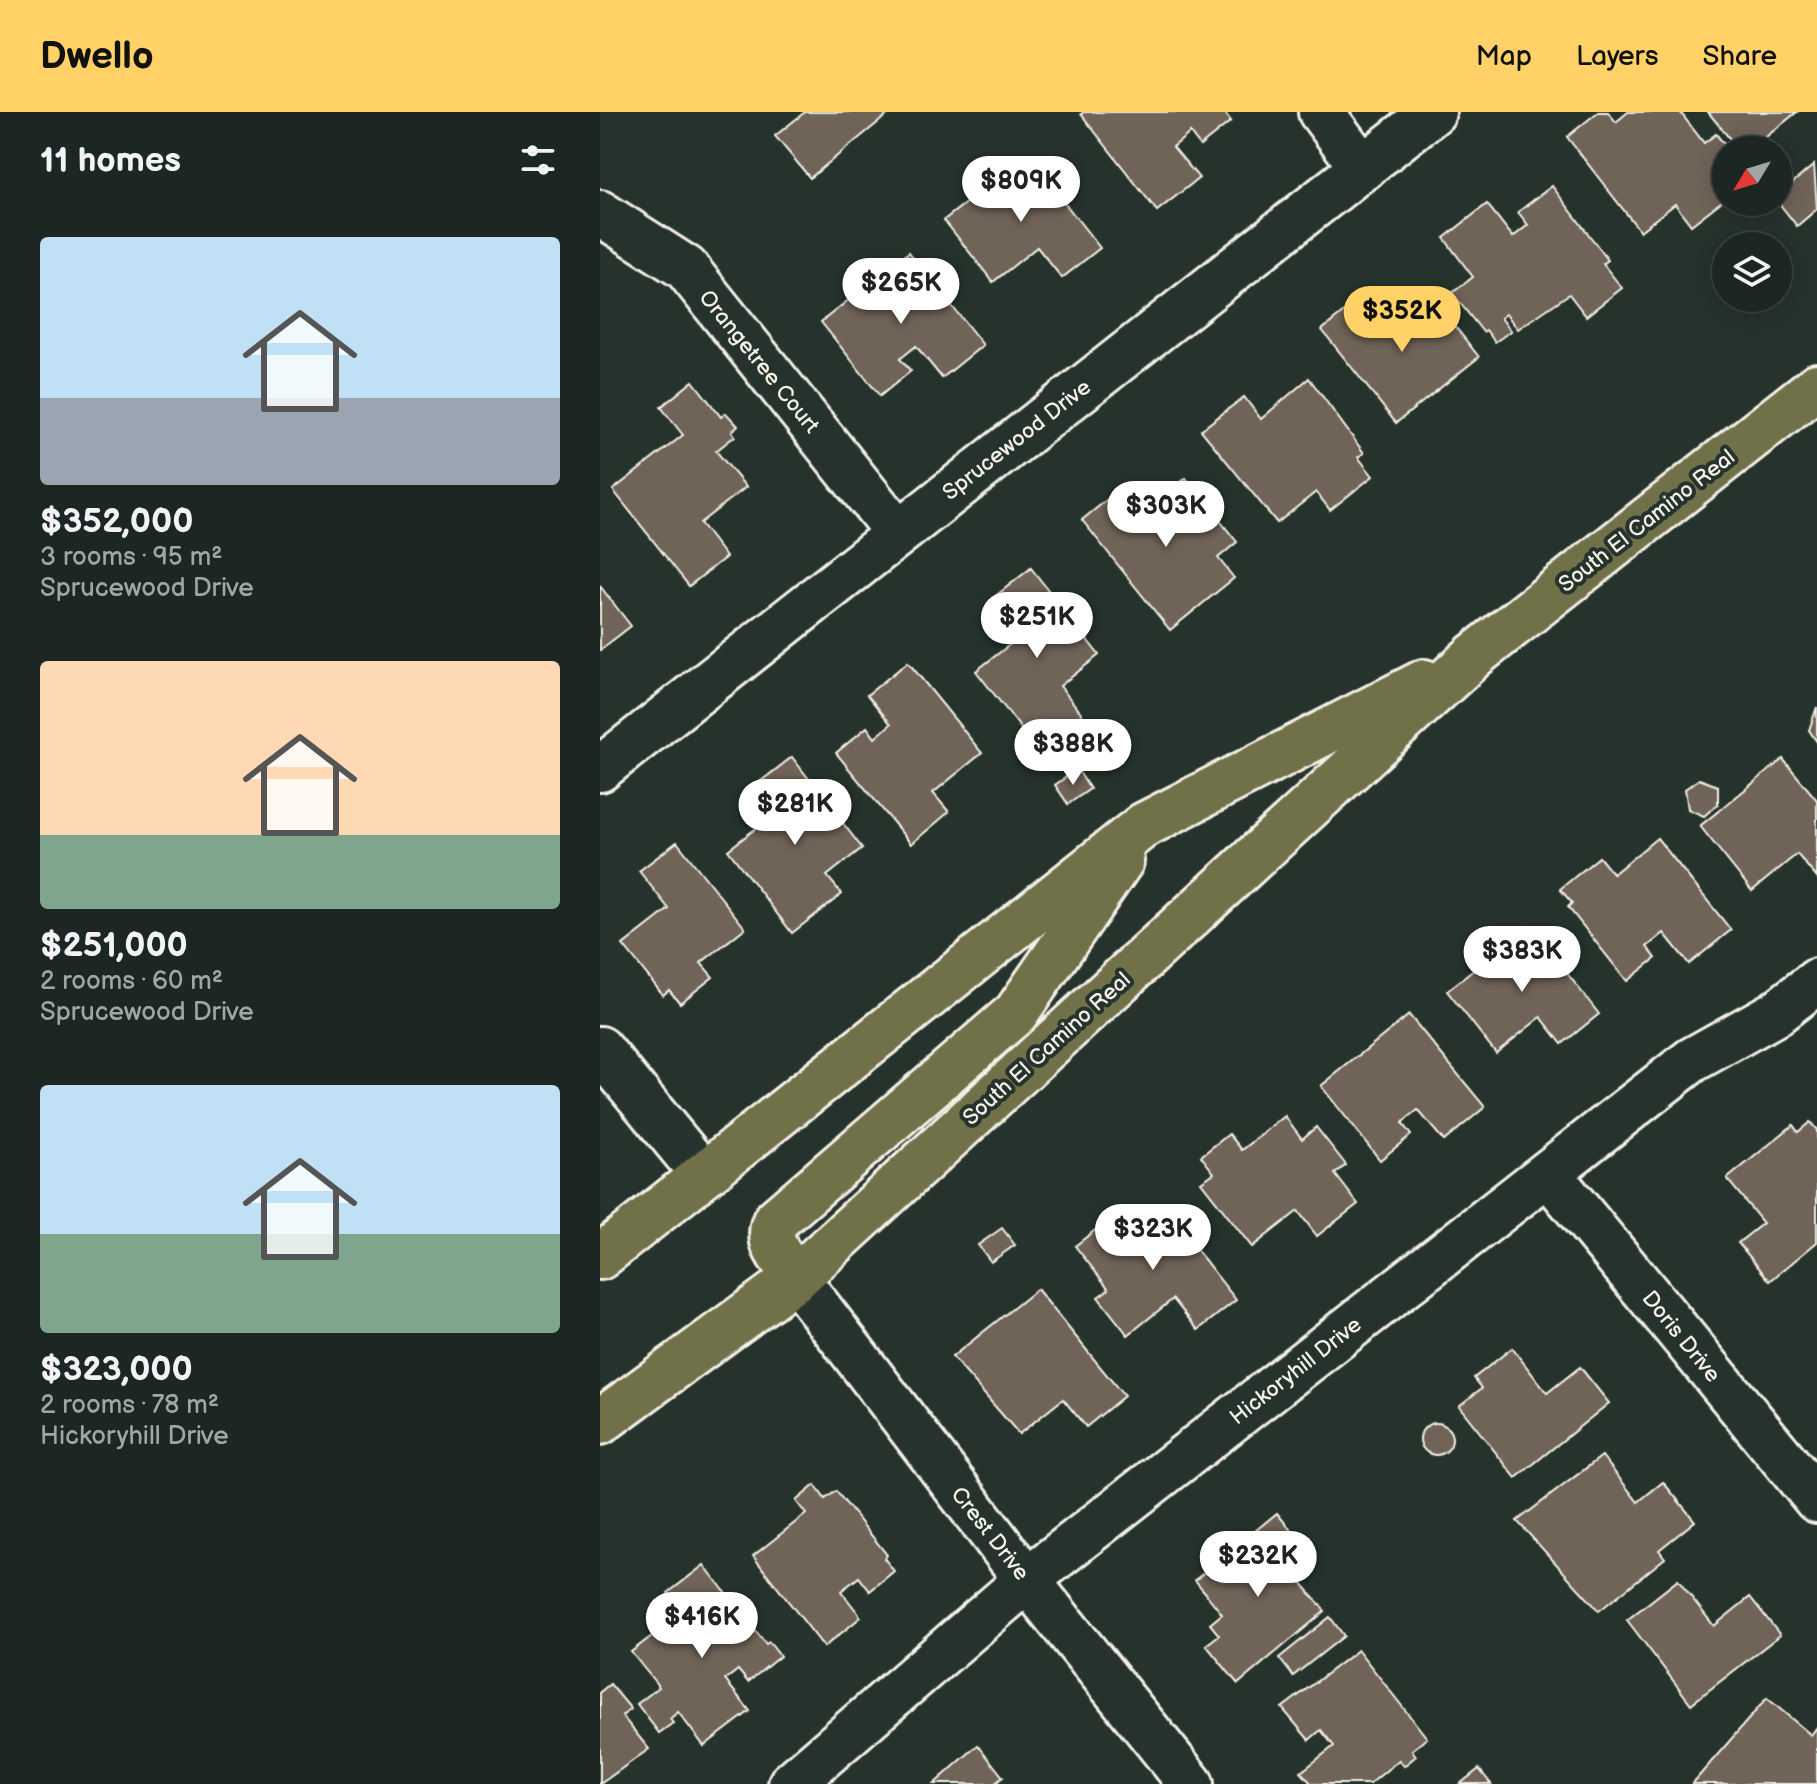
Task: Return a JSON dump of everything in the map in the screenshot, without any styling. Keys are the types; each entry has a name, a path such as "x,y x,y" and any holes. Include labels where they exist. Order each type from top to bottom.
{"main road":[{"name":"South El Camino Real","path":"600,1422 796,1278 1475,655 1817,386"},
{"name":"South El Camino Real","path":"600,1257 1144,825 1475,655"},
{"path":"796,1278 772,1241 770,1231 775,1221 1016,1013 1144,825"}],"street":[{"path":"1321,112 1363,168"},
{"name":"Sprucewood Drive","path":"600,769 1433,112"},
{"name":"Orangetree Court","path":"600,213 686,268 897,532"},
{"name":"Hickoryhill Drive","path":"791,1784 1027,1580 1692,1060 1776,1013 1817,981"},
{"path":"600,1049 703,1174"},
{"name":"Doris Drive","path":"1548,1173 1817,1500"},
{"name":"Crest Drive","path":"796,1278 1027,1580 1191,1784"}],"building":[{"path":"805,112 891,112 810,178 775,136"},
{"path":"1224,112 1231,121 1200,146 1190,133 1173,147 1199,178 1157,211 1081,114"},
{"path":"1598,112 1608,112 1616,122 1628,112 1680,112 1704,143 1712,137 1712,209 1691,225 1675,204 1640,231 1567,137"},
{"path":"1708,112 1797,112 1767,136 1728,136"},
{"path":"1027,155 1100,248 1062,278 1037,247 993,282 944,220"},
{"path":"1814,165 1817,209 1797,226 1789,216 1792,216 1792,183"},
{"path":"1552,186 1608,260 1603,264 1622,288 1586,316 1569,294 1518,329 1506,314 1501,318 1511,331 1495,342 1486,330 1483,332 1452,293 1473,277 1444,238 1487,204 1513,237 1528,225 1518,212"},
{"path":"909,252 983,345 942,378 916,346 900,359 911,371 880,396 821,322"},
{"path":"1431,296 1479,357 1396,423 1322,330 1360,299 1385,332"},
{"path":"1309,378 1364,453 1358,457 1373,476 1330,510 1316,492 1277,523 1201,430 1244,397 1261,419"},
{"path":"693,381 721,417 726,413 738,426 732,431 735,436 716,451 746,487 700,523 726,557 689,586 613,490 683,435 661,407"},
{"path":"1186,478 1237,542 1218,558 1234,578 1170,630 1082,520 1120,489 1141,514"},
{"path":"1031,568 1099,655 1060,686 1082,714 1037,749 976,671 1022,635 993,598"},
{"path":"600,586 631,626 600,650"},
{"path":"908,662 982,753 933,793 949,812 911,844 836,753 867,727 875,738 891,724 867,695"},
{"path":"1817,707 1817,742 1809,730"},
{"path":"792,757 862,848 827,876 842,894 792,933 728,850 773,815 752,788"},
{"path":"1783,759 1817,800 1817,878 1797,854 1752,891 1700,826"},
{"path":"1077,769 1090,789 1068,804 1055,785"},
{"path":"1699,779 1718,786 1718,804 1704,816 1688,809 1685,789"},
{"path":"1657,838 1731,930 1689,964 1664,933 1647,947 1656,958 1627,981 1568,907 1572,903 1560,889 1599,857 1613,874"},
{"path":"677,842 745,928 701,963 713,977 680,1003 669,990 663,995 623,945 669,909 639,871"},
{"path":"1530,926 1599,1014 1562,1044 1541,1017 1496,1053 1447,991"},
{"path":"1409,1015 1485,1107 1444,1141 1418,1110 1402,1123 1411,1135 1380,1160 1321,1086"},
{"path":"1285,1116 1302,1139 1316,1127 1346,1165 1335,1174 1358,1204 1317,1236 1298,1211 1252,1247 1201,1182 1214,1173 1201,1156 1229,1134 1242,1150"},
{"path":"1810,1122 1817,1130 1817,1242 1770,1281 1738,1243 1763,1223 1727,1179 1793,1125 1798,1132"},
{"path":"1162,1206 1236,1300 1198,1330 1173,1299 1128,1335 1098,1297 1109,1289 1075,1246 1117,1213 1131,1231"},
{"path":"1002,1228 1015,1245 991,1262 978,1245"},
{"path":"1037,1289 1124,1396 1086,1427 1063,1399 1019,1434 952,1357"},
{"path":"1512,1348 1547,1393 1580,1367 1609,1403 1516,1478 1459,1406 1482,1388 1474,1378"},
{"path":"1436,1423 1447,1428 1452,1439 1447,1450 1436,1455 1425,1450 1420,1439 1425,1428"},
{"path":"1602,1456 1638,1502 1663,1482 1695,1521 1659,1550 1665,1558 1599,1611 1517,1521"},
{"path":"815,1485 825,1499 836,1491 887,1555 884,1558 894,1571 870,1591 859,1577 841,1591 861,1617 824,1647 753,1556 806,1514 796,1501"},
{"path":"1277,1513 1303,1545 1297,1551 1300,1564 1292,1571 1325,1611 1238,1684 1206,1645 1219,1635 1210,1624 1222,1614 1195,1580"},
{"path":"704,1565 766,1644 769,1642 780,1656 748,1682 738,1670 725,1680 750,1711 704,1746 678,1712 670,1719 673,1723 659,1733 637,1704 659,1687 631,1652 683,1612 668,1593"},
{"path":"1678,1580 1714,1626 1750,1597 1780,1635 1691,1704 1627,1620"},
{"path":"1330,1617 1344,1636 1293,1676 1279,1658"},
{"path":"1358,1650 1427,1738 1412,1750 1416,1756 1404,1766 1399,1760 1370,1784 1312,1784 1301,1772 1334,1746 1321,1730 1309,1740 1282,1708"},
{"path":"610,1684 631,1709 622,1716 649,1749 600,1784 600,1692"},
{"path":"1767,1698 1811,1735 1817,1727 1817,1784 1692,1784"},
{"path":"978,1745 1003,1777 994,1784 934,1784"},
{"path":"1479,1769 1491,1784 1460,1784"}]}
